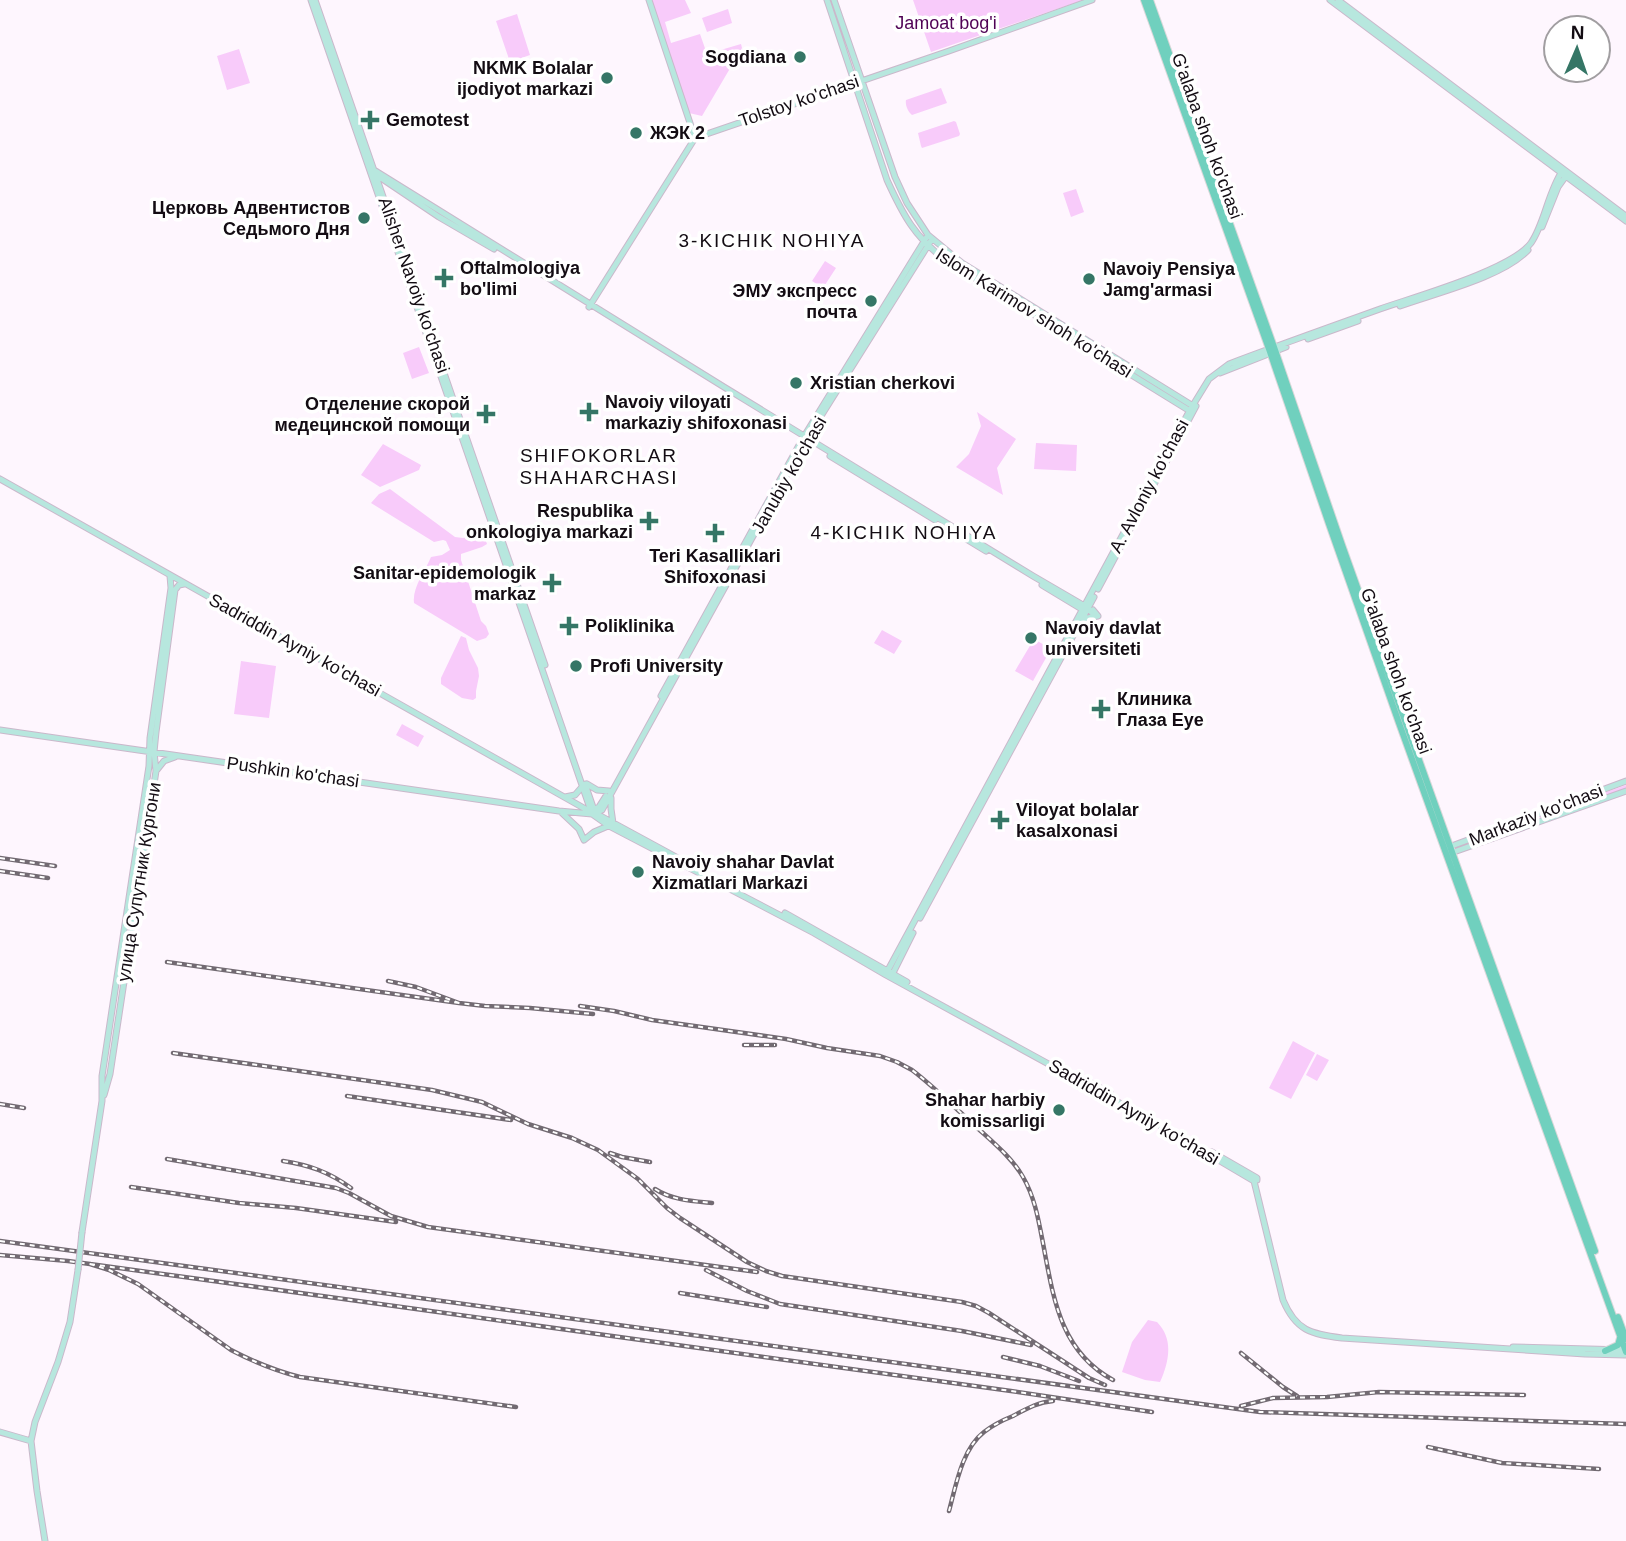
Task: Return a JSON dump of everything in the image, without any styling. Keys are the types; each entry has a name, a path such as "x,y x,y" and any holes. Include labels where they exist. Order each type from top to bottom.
{"main road":[{"name":"Alisher Navoiy ko'chasi","path":"313,0 583,784"},
{"path":"590,305 695,138 649,0"},
{"name":"Islom Karimov shoh ko'chasi","path":"827,0 895,177 907,203 930,237 962,263 1193,409"},
{"name":"Islom Karimov shoh ko'chasi","path":"834,0 887,180 898,205 925,244 947,261 1193,409"},
{"name":"Tolstoy ko'chasi","path":"695,138 1092,0"},
{"name":"G'alaba shoh ko'chasi","path":"1143,0 1272,350"},
{"name":"G'alaba shoh ko'chasi","path":"1150,0 1355,599 1449,851 1623,1337 1626,1352"},
{"path":"1330,0 1626,219"},
{"path":"1338,0 1564,173"},
{"name":"Alisher Navoiy ko'chasi","path":"373,172 383,194 591,811"},
{"path":"373,172 439,217 590,305"},
{"path":"373,172 1077,604 1092,609 1098,616 1080,618 1077,604"},
{"name":"A. Avloniy ko'chasi","path":"889,975 1206,382 1229,364 1474,280 1514,261 1536,240 1564,173"},
{"path":"383,194 391,185"},
{"name":"Janubiy ko'chasi","path":"591,811 603,803 610,792 805,438 930,237"},
{"name":"Sadriddin Ayniy ko'chasi","path":"0,479 591,811 611,825 787,918 1255,1179"},
{"path":"45,1541 31,1441 35,1422 70,1322 102,1101 102,1076 152,752 173,590 170,576"},
{"path":"173,590 185,584"},
{"path":"1077,604 1087,606"},
{"name":"Pushkin ko'chasi","path":"0,730 559,811 591,811"},
{"path":"132,749 146,757 149,766"},
{"name":"улица Супутник Кургони","path":"102,1101 110,1074 156,771 152,752"},
{"path":"156,771 164,761 178,755"},
{"name":"Markaziy ko'chasi","path":"1449,851 1626,780"},
{"path":"559,811 579,829 584,840 594,832 611,825 610,792 583,784 575,795 565,797"},
{"name":"Markaziy ko'chasi","path":"1485,837 1626,791"},
{"name":"Sadriddin Ayniy ko'chasi","path":"611,825 796,919 889,975 1104,1089 1255,1179"},
{"path":"876,965 896,961 904,981"},
{"path":"1255,1179 1291,1311 1297,1320 1314,1330 1353,1336 1626,1352"},
{"path":"1255,1179 1283,1300 1294,1321 1302,1328 1342,1338 1585,1354 1626,1352"},
{"path":"1605,1350 1618,1345 1623,1337"},
{"path":"0,1432 31,1441"}],"green space":[{"path":"653,0 685,0 691,13 665,22 671,43 700,34 707,54 741,44 742,48 702,116 689,113 651,3"},
{"name":"Jamoat bog'i","path":"913,0 1083,0 931,52"},
{"path":"728,9 732,23 707,32 702,18"},
{"path":"517,14 530,55 510,62 496,21"},
{"path":"239,49 250,83 227,90 217,56"},
{"path":"941,88 947,103 912,115 909,112 906,100"},
{"path":"954,121 959,136 922,148 918,133"},
{"path":"1076,189 1084,212 1071,217 1063,193"},
{"path":"825,261 836,268 823,288 812,281"},
{"path":"419,347 429,373 412,379 403,353"},
{"path":"977,412 1016,439 997,468 1003,495 956,467 969,454 981,426"},
{"path":"1036,443 1077,445 1076,471 1034,469"},
{"path":"383,444 421,465 419,470 380,487 361,475"},
{"path":"390,489 455,537 463,538 480,533 484,536 487,544 461,554 461,560 481,621 489,634 486,638 477,641 414,603 417,586 431,557 450,550 446,541 434,542 371,503 379,494"},
{"path":"882,630 902,641 894,654 874,643"},
{"path":"461,636 466,638 478,668 476,698 473,700 462,698 441,684 441,678"},
{"path":"1034,639 1051,649 1033,681 1015,671"},
{"path":"241,661 276,666 269,718 234,714"},
{"path":"402,724 424,736 418,747 396,735"},
{"path":"1626,785 1626,788 1488,835 1489,834"},
{"path":"1293,1041 1315,1053 1291,1099 1269,1088"},
{"path":"1317,1054 1329,1060 1317,1081 1306,1075"},
{"path":"1148,1320 1157,1322 1168,1343 1166,1367 1160,1382 1122,1372 1132,1342"}],"railway":[{"path":"0,858 55,866"},
{"path":"0,871 48,878"},
{"path":"167,962 459,1003"},
{"path":"388,981 416,987 459,1003 593,1014"},
{"path":"580,1006 880,1056 912,1070 993,1142 1018,1169 1035,1207 1055,1300 1069,1337 1095,1368 1113,1380"},
{"path":"744,1045 775,1045"},
{"path":"173,1053 432,1090 482,1102 528,1124 572,1138 598,1150 638,1179 680,1218 747,1262 766,1271 782,1276 976,1306 1089,1378 1105,1385"},
{"path":"347,1096 511,1120"},
{"path":"0,1104 24,1108"},
{"path":"610,1153 650,1162"},
{"path":"167,1159 336,1188 391,1216 428,1227 757,1272"},
{"path":"283,1161 319,1170 351,1188"},
{"path":"131,1187 396,1222"},
{"path":"655,1189 675,1198 712,1203"},
{"path":"0,1241 1260,1412 1626,1424"},
{"path":"0,1255 90,1264 109,1270 138,1284 231,1350 291,1375 516,1407"},
{"path":"90,1264 1152,1412"},
{"path":"706,1270 780,1304 962,1331 1031,1345"},
{"path":"680,1293 767,1307"},
{"path":"1241,1353 1297,1396"},
{"path":"1003,1357 1040,1366 1079,1381"},
{"path":"1241,1406 1273,1398 1379,1392 1524,1395"},
{"path":"949,1511 961,1468 976,1439 987,1429 1032,1406 1053,1401"},
{"path":"1428,1447 1502,1463 1599,1469"}],"place":[{"name":"Sogdiana","path":"800,57"},
{"name":"NKMK Bolalar ijodiyot markazi","path":"607,78"},
{"name":"Gemotest","path":"370,120"},
{"name":"ЖЭК 2","path":"636,133"},
{"name":"Церковь Адвентистов Седьмого Дня","path":"364,218"},
{"name":"Oftalmologiya bo'limi","path":"444,278"},
{"name":"Navoiy Pensiya Jamg'armasi","path":"1089,279"},
{"name":"ЭМУ экспресс почта","path":"871,301"},
{"name":"Xristian cherkovi","path":"796,383"},
{"name":"Navoiy viloyati markaziy shifoxonasi","path":"589,412"},
{"name":"Отделение скорой медецинской помощи","path":"486,414"},
{"name":"Respublika onkologiya markazi","path":"649,521"},
{"name":"Teri Kasalliklari Shifoxonasi","path":"715,533"},
{"name":"Sanitar-epidemologik markaz","path":"552,583"},
{"name":"Poliklinika","path":"569,626"},
{"name":"Navoiy davlat universiteti","path":"1031,638"},
{"name":"Profi University","path":"576,666"},
{"name":"Клиника Глаза Eye","path":"1101,709"},
{"name":"Viloyat bolalar kasalxonasi","path":"1000,820"},
{"name":"Navoiy shahar Davlat Xizmatlari Markazi","path":"638,872"},
{"name":"Shahar harbiy komissarligi","path":"1059,1110"}],"district":[{"name":"3-KICHIK NOHIYA","path":"772,240"},
{"name":"SHIFOKORLAR SHAHARCHASI","path":"599,466"},
{"name":"4-KICHIK NOHIYA","path":"904,532"}]}
